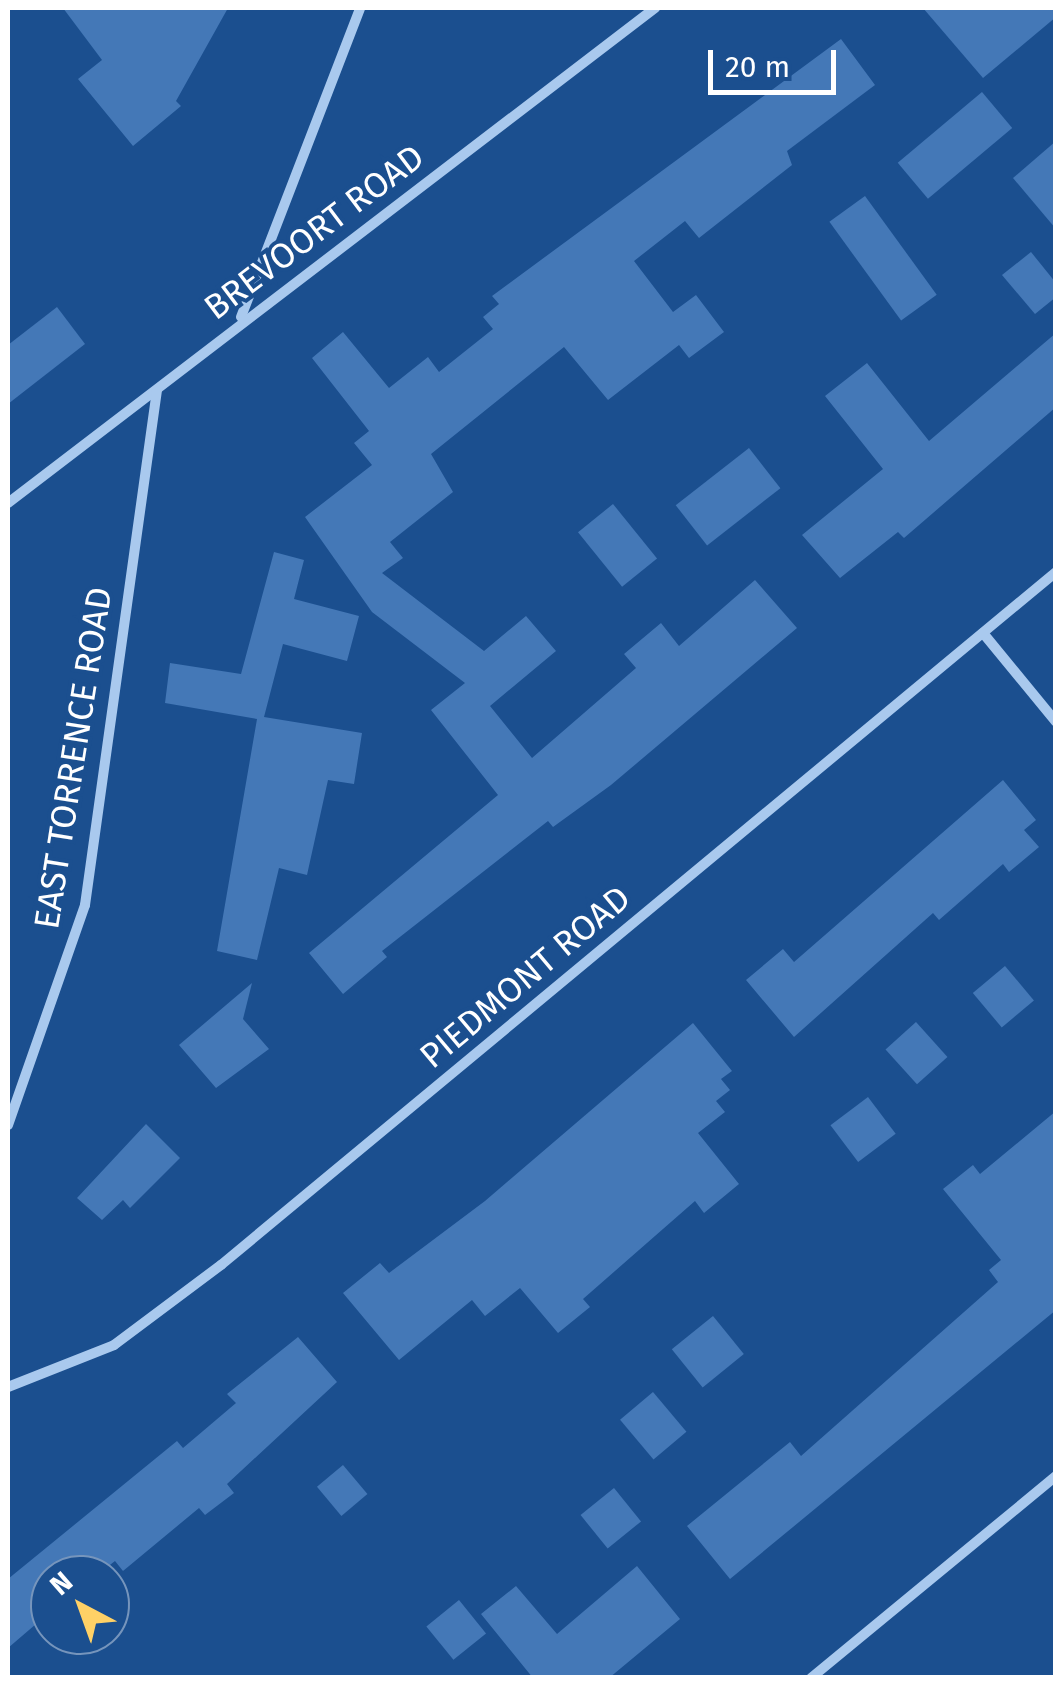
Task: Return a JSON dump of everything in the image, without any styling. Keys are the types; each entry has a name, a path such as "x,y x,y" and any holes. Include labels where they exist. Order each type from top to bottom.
{"street":[{"path":"241,318 360,8"},
{"name":"BREVOORT ROAD","path":"8,503 157,390 241,318 654,8"},
{"name":"EAST TORRENCE ROAD","path":"8,1125 85,904 157,390"},
{"name":"PIEDMONT ROAD","path":"8,1387 114,1345 221,1265 1056,572"},
{"path":"983,633 1056,722"},
{"path":"811,1678 1056,1476"}],"building":[{"path":"63,8 228,8 176,101 181,106 133,146 78,79 102,60"},
{"path":"923,8 1056,8 1056,17 983,78"},
{"path":"841,39 875,85 787,151 792,165 699,238 685,221 634,261 673,312 696,295 724,332 689,358 679,345 608,400 564,347 431,454 453,492 390,542 403,558 382,573 484,651 526,616 556,651 490,706 532,758 636,668 624,654 661,623 679,646 755,580 797,628 611,785 553,827 548,821 382,951 387,957 343,994 309,953 498,795 431,710 465,683 372,612 305,517 372,465 354,443 369,431 312,358 343,332 389,388 428,357 439,372 493,329 483,317 499,304 492,296"},
{"path":"982,92 1012,128 928,199 898,163"},
{"path":"1056,141 1056,229 1013,178"},
{"path":"865,196 937,295 901,321 829,222"},
{"path":"1031,252 1056,283 1056,297 1035,314 1002,275"},
{"path":"57,307 85,344 8,404 8,345"},
{"path":"1056,333 1056,407 904,538 898,532 840,578 802,535 883,469 825,396 867,363 929,441"},
{"path":"749,448 780,488 707,545 676,505"},
{"path":"613,504 657,558 622,587 578,532"},
{"path":"274,552 304,560 294,599 359,616 347,661 283,644 264,717 362,733 354,784 328,780 307,875 279,868 257,960 217,951 257,719 165,703 170,663 241,674"},
{"path":"1003,780 1036,820 1024,830 1039,847 1009,872 1003,864 939,920 933,913 794,1037 746,980 783,949 794,962"},
{"path":"1005,966 1034,1000 1002,1027 973,993"},
{"path":"252,983 243,1019 269,1049 216,1088 179,1045"},
{"path":"916,1022 947,1057 917,1084 886,1049"},
{"path":"693,1023 732,1071 721,1079 730,1090 716,1101 725,1112 698,1133 739,1184 704,1213 695,1201 583,1299 590,1307 558,1333 520,1288 485,1316 472,1300 399,1360 343,1293 380,1263 389,1273 485,1201"},
{"path":"868,1097 896,1134 858,1162 830,1125"},
{"path":"1056,1111 1056,1310 730,1579 687,1526 790,1442 801,1456 998,1282 989,1270 1001,1260 943,1189 973,1165 980,1174"},
{"path":"146,1124 180,1158 130,1208 123,1200 102,1220 77,1198"},
{"path":"713,1316 744,1354 703,1387 672,1349"},
{"path":"298,1337 337,1382 227,1484 234,1493 205,1515 199,1508 130,1565 130,1555 37,1555 177,1441 183,1448 236,1403 227,1394"},
{"path":"653,1392 686,1432 653,1459 620,1420"},
{"path":"343,1465 367,1494 341,1516 317,1487"},
{"path":"614,1488 641,1521 608,1548 581,1515"},
{"path":"30,1561 30,1629 8,1648 8,1579"},
{"path":"637,1566 680,1619 609,1678 533,1678 481,1614 516,1586 557,1634"},
{"path":"459,1600 486,1633 453,1660 426,1626"}]}
